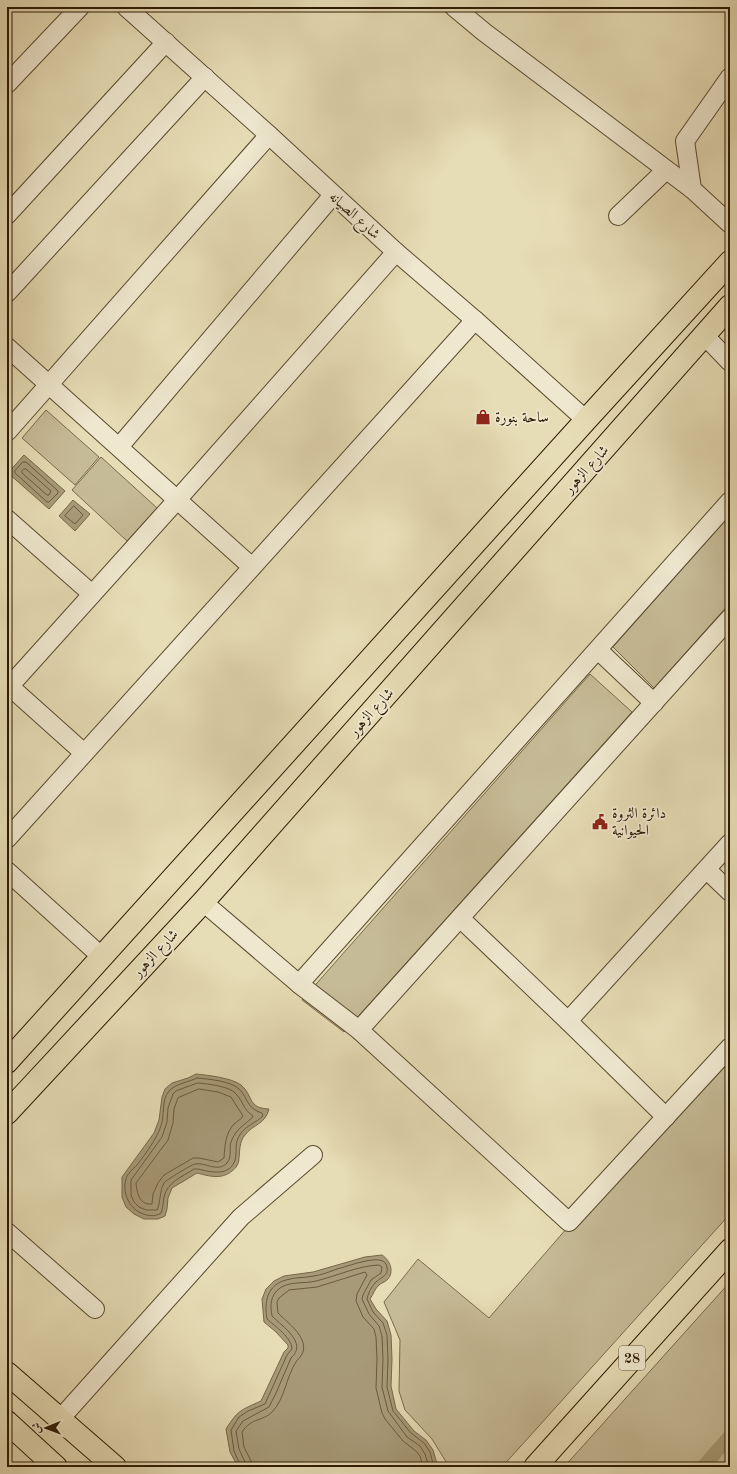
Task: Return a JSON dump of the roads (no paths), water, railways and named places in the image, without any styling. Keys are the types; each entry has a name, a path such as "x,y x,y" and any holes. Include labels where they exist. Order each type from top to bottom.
{"main road":[{"path":"7,1062 730,262"},
{"name":"شارع الزهور","path":"7,1112 203,902 730,306"},
{"path":"682,314 704,335"},
{"name":"28","path":"535,1467 730,1250"},
{"path":"7,1373 115,1467"},
{"path":"7,1422 56,1467"}],"street":[{"path":"7,84 80,7"},
{"name":"شارع الصيانه","path":"126,7 269,135 396,252 475,320 586,420"},
{"path":"454,7 484,32 692,189 730,224"},
{"path":"7,215 166,42"},
{"path":"7,293 205,77"},
{"path":"692,189 685,141 730,77"},
{"path":"7,432 269,135"},
{"path":"618,216 666,170"},
{"path":"119,447 333,195"},
{"path":"84,753 8,686 177,500 396,252"},
{"path":"7,839 475,320"},
{"path":"704,335 730,362"},
{"path":"7,347 252,567"},
{"path":"299,984 730,501"},
{"path":"7,519 92,594"},
{"path":"359,1030 730,618"},
{"path":"598,650 654,703"},
{"path":"568,1020 730,844"},
{"path":"707,870 730,892"},
{"path":"7,871 102,957"},
{"path":"203,902 299,984 359,1030 569,1222 730,1046"},
{"path":"460,918 568,1020 666,1117"},
{"path":"60,1419 241,1217 313,1155"},
{"path":"7,1232 94,1309"}],"water":[{"path":"24,455 65,491 49,509 8,473"},
{"path":"73,500 90,514 75,531 59,516"},
{"path":"196,1074 232,1080 245,1089 254,1104 262,1108 269,1109 265,1118 248,1131 243,1138 240,1146 237,1166 233,1170 224,1176 210,1176 197,1173 172,1188 168,1198 165,1216 158,1219 144,1219 134,1214 126,1207 122,1197 122,1177 154,1133 159,1120 162,1097 165,1089 172,1083"},
{"path":"382,1255 389,1263 391,1273 387,1280 378,1286 370,1299 376,1309 387,1321 391,1335 391,1386 396,1409 414,1431 426,1440 433,1450 438,1467 238,1467 230,1452 226,1429 240,1411 261,1401 284,1352 288,1348 288,1345 276,1332 264,1322 262,1299 266,1289 274,1281 284,1276 313,1272 365,1257"}],"waterway":[{"path":"703,1467 730,1436"}],"place":[{"name":"ساحة بنورة","path":"483,417"},
{"name":"دائرة الثروة الحيوانية","path":"600,822"}]}
